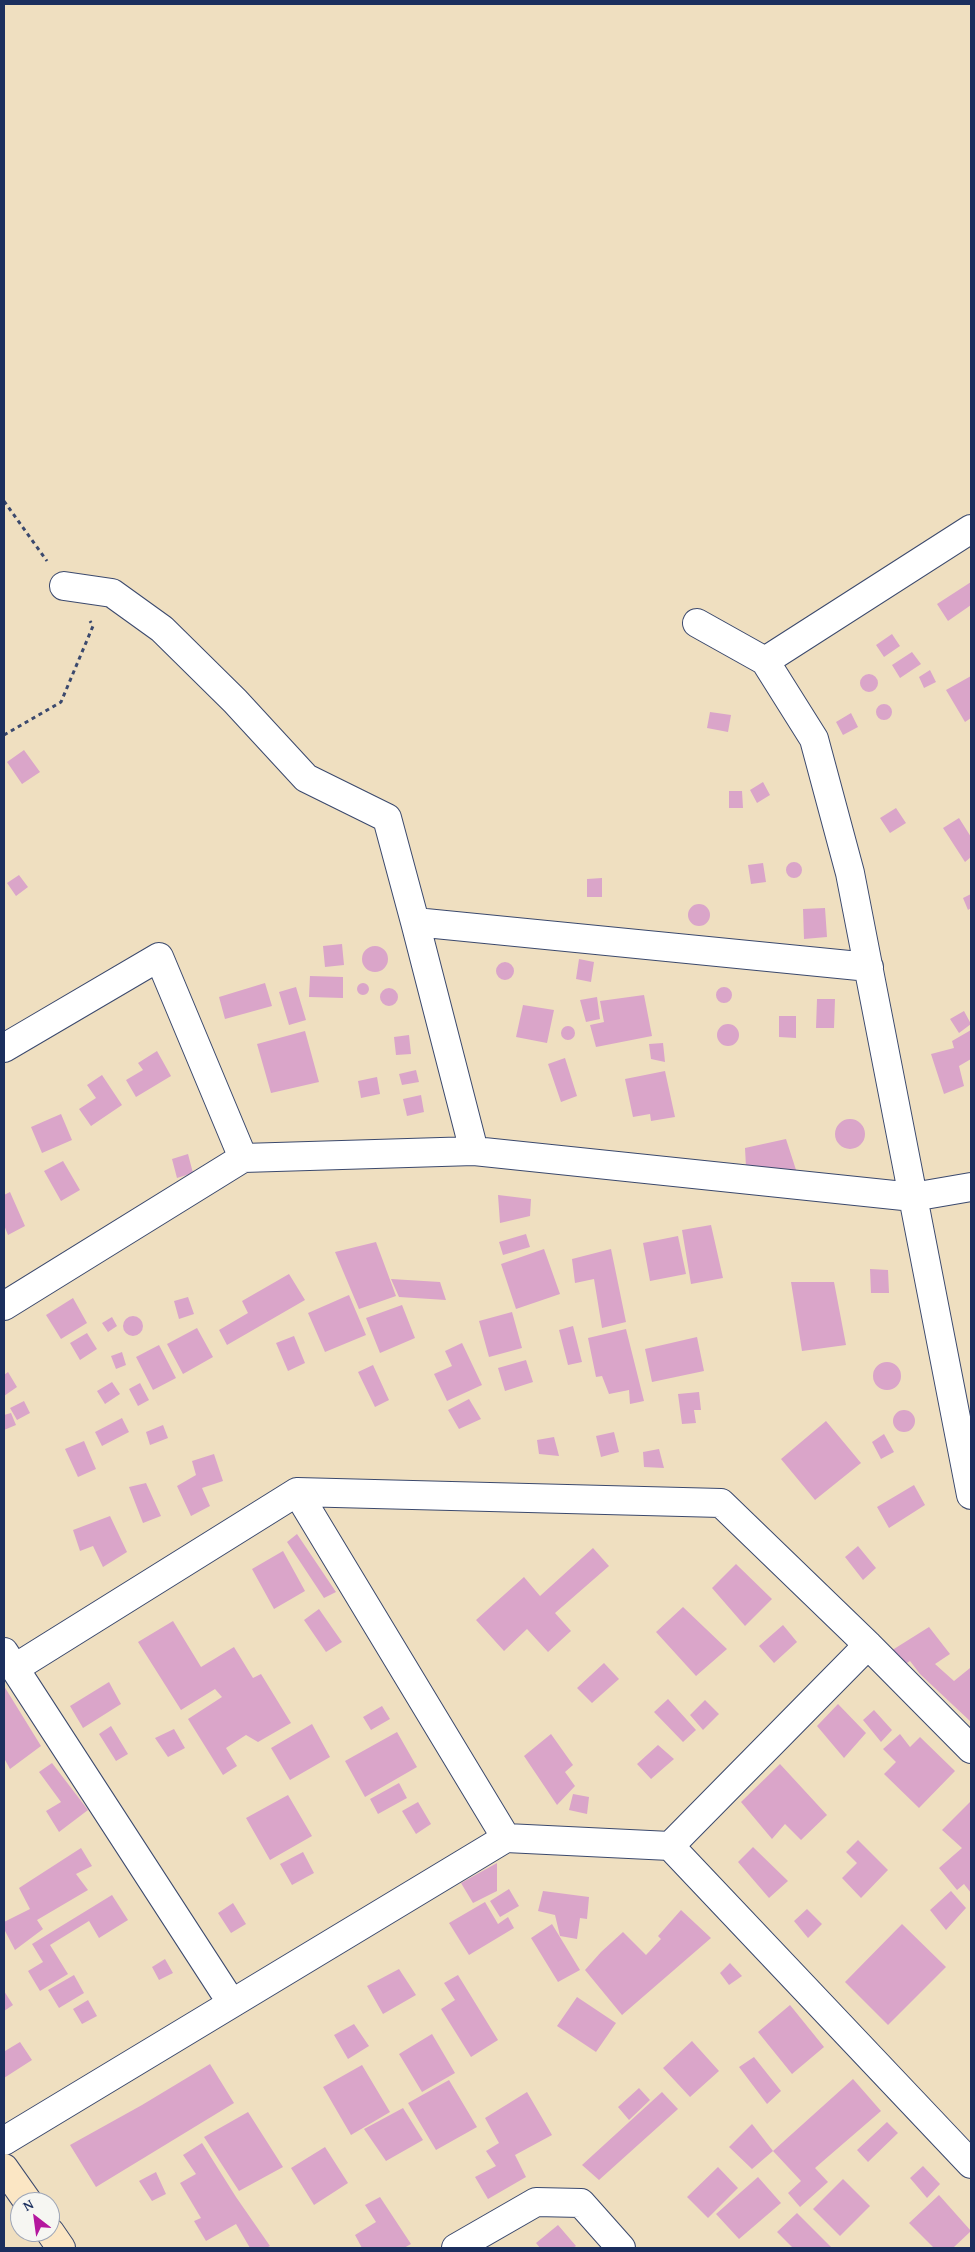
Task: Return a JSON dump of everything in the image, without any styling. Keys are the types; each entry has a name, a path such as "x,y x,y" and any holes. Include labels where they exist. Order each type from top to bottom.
{"street":[{"path":"765,661 971,529"},
{"path":"64,586 112,593 162,629 234,701 306,778 387,818 474,1150"},
{"path":"697,623 765,661 814,739 850,873 971,1495"},
{"path":"415,922 869,968"},
{"path":"4,1048 159,957 243,1158"},
{"path":"4,1306 243,1158 474,1150 913,1197 971,1187"},
{"path":"297,1492 506,1838"},
{"path":"231,2002 9,1660 297,1492 721,1503 971,1749"},
{"path":"670,1846 868,1646"},
{"path":"4,2141 231,2002 506,1838 670,1846 971,2164"},
{"path":"4,2168 21,2192"},
{"path":"456,2248 536,2202 581,2203 622,2248"}],"path":[{"path":"4,501 93,626 61,702 4,735"}],"building":[{"path":"971,582 971,605 948,621 937,604"},
{"path":"892,634 900,646 884,657 876,645"},
{"path":"912,652 921,664 900,678 892,665"},
{"path":"930,670 936,682 924,688 919,677"},
{"path":"865,674 873,674 878,679 876,690 865,692 860,687 860,679"},
{"path":"971,676 971,718 965,722 946,690"},
{"path":"881,704 887,704 892,709 890,718 881,720 876,715 876,709"},
{"path":"710,712 731,715 728,732 707,728"},
{"path":"851,713 858,727 843,735 836,722"},
{"path":"24,750 40,772 22,784 7,762"},
{"path":"763,782 770,795 757,803 750,790"},
{"path":"729,791 742,791 743,808 729,808"},
{"path":"896,808 906,823 890,833 880,818"},
{"path":"959,818 971,837 971,857 965,862 943,828"},
{"path":"791,862 797,862 802,867 800,876 791,878 786,873 786,867"},
{"path":"763,863 766,882 751,884 748,865"},
{"path":"19,875 28,887 16,896 7,883"},
{"path":"602,878 602,897 587,897 587,879"},
{"path":"971,894 971,908 968,910 963,898"},
{"path":"695,904 703,904 710,911 710,919 703,926 695,926 688,919 688,911"},
{"path":"825,908 827,937 804,939 803,909"},
{"path":"342,944 344,965 325,967 323,946"},
{"path":"375,946 384,950 388,959 384,968 375,972 366,968 362,959 366,950"},
{"path":"579,959 594,962 591,982 576,979"},
{"path":"505,962 511,965 514,971 511,977 505,980 499,977 496,971 499,965"},
{"path":"310,976 343,977 343,998 309,997"},
{"path":"265,983 272,1006 225,1019 219,997"},
{"path":"363,983 369,989 363,995 357,989"},
{"path":"296,987 306,1020 289,1025 279,992"},
{"path":"724,987 732,995 724,1003 716,995"},
{"path":"385,988 393,988 398,993 396,1004 385,1006 380,1001 380,993"},
{"path":"644,995 652,1036 596,1047 590,1025 604,1022 600,1001"},
{"path":"597,997 600,1019 586,1022 580,1000"},
{"path":"817,999 835,999 834,1028 816,1028"},
{"path":"523,1005 554,1010 547,1043 516,1037"},
{"path":"964,1011 971,1024 959,1033 950,1019"},
{"path":"779,1016 796,1016 796,1038 779,1037"},
{"path":"728,1024 736,1027 739,1035 736,1043 728,1046 720,1043 717,1035 720,1027"},
{"path":"568,1026 573,1028 575,1033 573,1038 568,1040 563,1038 561,1033 563,1028"},
{"path":"971,1030 971,1059 959,1066 964,1086 944,1094 931,1054 954,1048 952,1041"},
{"path":"305,1031 319,1082 271,1093 257,1044"},
{"path":"409,1035 411,1054 396,1055 394,1037"},
{"path":"663,1043 665,1062 651,1059 649,1044"},
{"path":"157,1051 171,1076 136,1097 126,1080 143,1070 138,1063"},
{"path":"565,1058 577,1096 561,1102 548,1064"},
{"path":"416,1070 419,1082 402,1085 399,1074"},
{"path":"665,1071 675,1117 651,1121 650,1114 633,1117 625,1079"},
{"path":"102,1075 122,1105 91,1126 79,1109 96,1098 87,1085"},
{"path":"377,1077 380,1094 361,1098 358,1081"},
{"path":"421,1095 424,1112 407,1116 403,1099"},
{"path":"61,1114 72,1140 42,1153 31,1127"},
{"path":"850,1119 861,1123 865,1134 861,1145 850,1149 839,1145 835,1134 839,1123"},
{"path":"786,1139 797,1173 746,1167 745,1148"},
{"path":"188,1154 193,1173 177,1178 172,1159"},
{"path":"63,1161 80,1190 61,1201 44,1171"},
{"path":"10,1192 25,1226 8,1235 4,1225 4,1195"},
{"path":"498,1195 531,1199 530,1216 500,1223"},
{"path":"711,1225 723,1278 691,1284 682,1230"},
{"path":"526,1234 530,1247 503,1255 499,1242"},
{"path":"678,1236 686,1274 650,1281 643,1243"},
{"path":"376,1242 396,1296 359,1309 335,1252"},
{"path":"544,1249 560,1294 516,1309 501,1264"},
{"path":"611,1249 626,1322 602,1328 594,1279 575,1283 572,1259"},
{"path":"870,1269 888,1270 889,1293 871,1293"},
{"path":"289,1274 305,1300 227,1345 219,1330 248,1313 242,1301"},
{"path":"391,1279 440,1282 446,1300 399,1297"},
{"path":"791,1282 834,1282 846,1345 802,1351"},
{"path":"349,1295 366,1335 325,1352 308,1313"},
{"path":"188,1297 194,1314 179,1319 174,1301"},
{"path":"73,1298 87,1323 61,1339 46,1315"},
{"path":"402,1305 415,1338 380,1353 366,1318"},
{"path":"512,1312 522,1348 489,1357 479,1321"},
{"path":"133,1316 140,1319 143,1326 140,1333 133,1336 126,1333 123,1326 126,1319"},
{"path":"112,1317 117,1326 108,1332 102,1323"},
{"path":"573,1326 582,1362 568,1365 559,1330"},
{"path":"197,1328 213,1357 183,1374 167,1344"},
{"path":"626,1329 644,1401 630,1404 629,1390 609,1394 602,1376 596,1377 588,1338"},
{"path":"87,1333 97,1349 80,1360 70,1343"},
{"path":"294,1336 305,1363 288,1371 276,1343"},
{"path":"697,1337 704,1371 652,1382 645,1349"},
{"path":"462,1343 482,1385 447,1401 434,1374 452,1366 445,1351"},
{"path":"159,1345 176,1378 153,1390 136,1357"},
{"path":"122,1352 126,1365 116,1369 111,1356"},
{"path":"526,1360 533,1382 505,1391 498,1368"},
{"path":"887,1362 897,1366 901,1376 897,1386 887,1390 877,1386 873,1376 877,1366"},
{"path":"373,1365 389,1400 375,1407 358,1372"},
{"path":"8,1372 17,1387 4,1396 4,1375"},
{"path":"112,1382 120,1394 105,1404 97,1391"},
{"path":"140,1383 149,1400 138,1406 129,1389"},
{"path":"699,1392 701,1410 694,1410 696,1423 682,1424 678,1394"},
{"path":"469,1399 481,1419 459,1429 448,1410"},
{"path":"24,1401 30,1413 17,1420 10,1408"},
{"path":"904,1410 912,1413 915,1421 912,1429 904,1432 896,1429 893,1421 896,1413"},
{"path":"11,1413 16,1425 4,1430 4,1415"},
{"path":"122,1418 129,1432 102,1446 95,1432"},
{"path":"826,1421 861,1463 815,1500 781,1459"},
{"path":"163,1425 168,1438 150,1445 146,1432"},
{"path":"614,1432 619,1452 601,1457 596,1436"},
{"path":"884,1434 894,1452 881,1459 872,1442"},
{"path":"554,1437 559,1456 539,1454 537,1440"},
{"path":"84,1441 96,1469 78,1477 65,1449"},
{"path":"659,1449 664,1468 644,1467 643,1452"},
{"path":"214,1454 223,1481 202,1488 210,1506 191,1516 177,1486 196,1475 192,1461"},
{"path":"146,1483 161,1516 143,1523 129,1487"},
{"path":"914,1485 925,1505 889,1528 877,1507"},
{"path":"110,1516 127,1552 103,1567 93,1546 80,1551 73,1530"},
{"path":"297,1534 336,1592 324,1598 287,1542"},
{"path":"858,1546 876,1568 863,1580 845,1557"},
{"path":"593,1548 609,1566 555,1613 571,1631 548,1652 527,1629 504,1651 476,1620 524,1577 540,1596"},
{"path":"283,1551 305,1591 274,1609 252,1569"},
{"path":"736,1564 772,1599 745,1626 712,1588"},
{"path":"683,1607 727,1649 696,1676 656,1632"},
{"path":"319,1609 342,1642 326,1652 304,1620"},
{"path":"173,1621 201,1667 234,1647 253,1678 261,1674 291,1723 258,1742 246,1735 226,1748 237,1766 223,1775 188,1719 222,1697 215,1689 181,1710 138,1642"},
{"path":"783,1625 797,1642 774,1663 759,1646"},
{"path":"929,1627 950,1654 935,1664 954,1681 970,1668 971,1670 971,1722 920,1674 910,1661 897,1669 886,1654"},
{"path":"604,1663 619,1679 592,1703 577,1688"},
{"path":"109,1682 121,1704 83,1728 70,1706"},
{"path":"4,1686 41,1746 10,1769 4,1758"},
{"path":"668,1699 696,1730 683,1742 654,1712"},
{"path":"705,1700 719,1714 703,1730 690,1715"},
{"path":"838,1704 866,1733 844,1758 817,1726"},
{"path":"382,1706 390,1719 371,1730 363,1717"},
{"path":"874,1710 892,1730 881,1742 863,1720"},
{"path":"312,1724 330,1757 290,1780 271,1748"},
{"path":"111,1726 128,1754 116,1761 99,1734"},
{"path":"174,1729 185,1748 168,1757 155,1738"},
{"path":"397,1732 417,1767 365,1797 345,1761"},
{"path":"551,1734 573,1765 565,1772 575,1786 557,1805 524,1756"},
{"path":"900,1734 910,1747 920,1737 955,1771 919,1808 884,1774 896,1762 883,1749"},
{"path":"658,1745 674,1759 651,1779 637,1764"},
{"path":"52,1763 88,1810 59,1832 46,1811 61,1802 39,1772"},
{"path":"780,1764 827,1815 801,1840 785,1824 772,1839 741,1802"},
{"path":"399,1783 407,1798 378,1814 370,1799"},
{"path":"573,1794 589,1797 587,1814 569,1810"},
{"path":"288,1795 312,1836 270,1860 246,1818"},
{"path":"971,1801 971,1893 964,1884 957,1890 939,1868 962,1848 942,1830"},
{"path":"418,1802 431,1824 416,1834 402,1811"},
{"path":"858,1840 888,1870 861,1898 842,1878 857,1863 846,1852"},
{"path":"753,1847 788,1881 769,1898 738,1862"},
{"path":"81,1848 92,1866 76,1874 88,1890 37,1920 43,1929 15,1950 4,1929 4,1922 30,1909 19,1888"},
{"path":"303,1852 314,1873 292,1885 280,1864"},
{"path":"497,1863 497,1891 473,1903 461,1883"},
{"path":"509,1889 519,1906 500,1917 490,1901"},
{"path":"543,1891 589,1897 587,1919 580,1918 577,1939 560,1936 555,1915 538,1911"},
{"path":"951,1891 966,1908 946,1930 930,1910"},
{"path":"112,1895 128,1920 99,1938 89,1921 50,1945 68,1974 40,1991 28,1971 43,1962 32,1944"},
{"path":"485,1902 498,1924 508,1917 514,1928 469,1955 449,1923"},
{"path":"233,1903 246,1924 231,1933 218,1913"},
{"path":"807,1909 822,1924 808,1938 794,1921"},
{"path":"681,1910 711,1938 622,2015 585,1970 623,1932 646,1955 661,1939 658,1936"},
{"path":"552,1924 580,1970 558,1982 531,1938"},
{"path":"902,1924 946,1967 888,2025 845,1982"},
{"path":"165,1959 173,1973 159,1980 152,1967"},
{"path":"730,1963 742,1976 729,1985 720,1973"},
{"path":"399,1969 416,1995 383,2014 367,1986"},
{"path":"74,1975 84,1993 59,2008 48,1990"},
{"path":"458,1975 498,2040 471,2057 441,2009 455,2000 444,1983"},
{"path":"4,1991 13,2005 4,2011"},
{"path":"577,1997 616,2023 596,2052 557,2026"},
{"path":"88,2000 97,2016 82,2024 73,2009"},
{"path":"790,2005 824,2047 792,2074 758,2032"},
{"path":"354,2024 369,2046 348,2059 334,2035"},
{"path":"432,2034 455,2073 422,2092 399,2054"},
{"path":"692,2041 719,2071 690,2097 663,2068"},
{"path":"20,2042 32,2060 4,2078 4,2048 5,2051"},
{"path":"754,2057 781,2091 767,2104 739,2067"},
{"path":"210,2064 234,2103 96,2187 70,2145"},
{"path":"362,2065 390,2112 351,2135 323,2087"},
{"path":"853,2079 881,2111 815,2168 828,2182 800,2207 788,2193 801,2181 773,2151"},
{"path":"449,2080 477,2127 436,2150 408,2103"},
{"path":"639,2088 650,2100 629,2120 618,2107"},
{"path":"527,2092 552,2135 515,2155 526,2177 488,2199 475,2177 496,2166 486,2151 499,2143 485,2118"},
{"path":"662,2092 678,2109 599,2180 582,2165"},
{"path":"403,2108 423,2140 386,2161 364,2129"},
{"path":"248,2112 283,2167 239,2191 204,2137"},
{"path":"887,2122 898,2133 868,2162 857,2150"},
{"path":"752,2124 773,2151 752,2169 729,2147"},
{"path":"202,2143 270,2246 266,2248 250,2248 236,2224 206,2241 194,2221 201,2218 180,2183 196,2174 183,2155"},
{"path":"325,2147 348,2183 314,2205 291,2168"},
{"path":"923,2166 940,2184 927,2198 910,2178"},
{"path":"718,2167 738,2188 708,2218 687,2197"},
{"path":"156,2172 166,2194 152,2201 139,2181"},
{"path":"758,2177 781,2203 739,2239 716,2214"},
{"path":"843,2179 870,2206 840,2236 813,2209"},
{"path":"939,2195 971,2231 953,2248 934,2248 909,2223"},
{"path":"380,2197 411,2244 404,2248 362,2248 355,2235 376,2222 365,2205"},
{"path":"797,2213 832,2248 793,2248 777,2232"},
{"path":"558,2225 576,2246 573,2248 540,2248 536,2243"}]}
